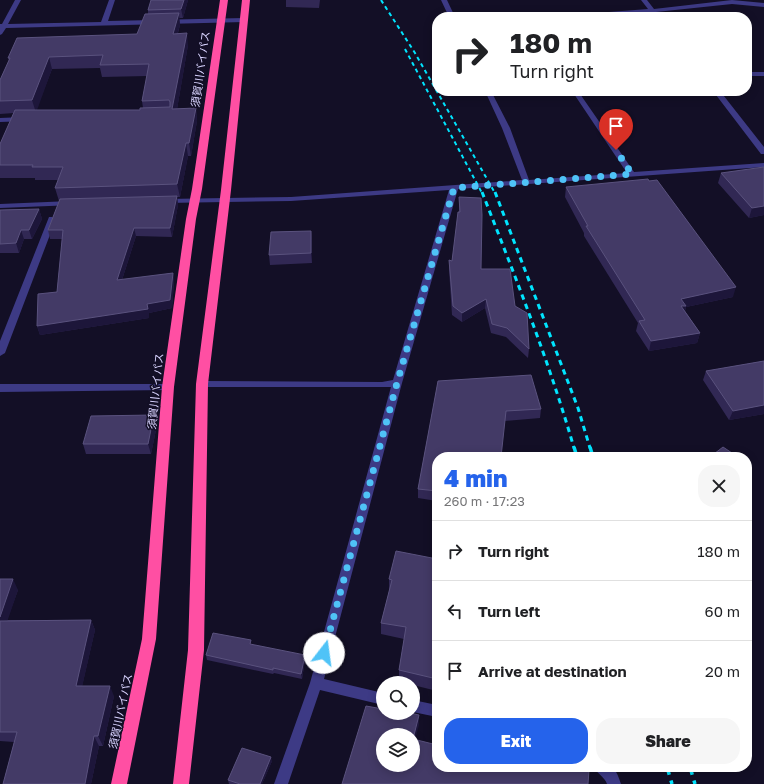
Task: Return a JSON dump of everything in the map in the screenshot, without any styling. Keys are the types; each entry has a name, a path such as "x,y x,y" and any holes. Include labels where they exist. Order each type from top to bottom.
{"highway":[{"name":"須賀川バイパス","path":"119,784 149,639 168,387 191,219 197,189 224,0"},
{"path":"181,784 196,650 202,384 223,218 246,0"}],"street":[{"path":"0,33 2,25 18,0"},
{"path":"104,23 112,0"},
{"path":"444,0 450,12"},
{"path":"644,0 652,11"},
{"path":"638,12 731,1 764,6"},
{"path":"2,25 244,20"},
{"path":"752,74 764,74"},
{"path":"490,96 506,128 526,181"},
{"path":"578,96 632,174"},
{"path":"720,96 764,152"},
{"path":"0,120 31,119"},
{"path":"157,201 291,199 764,165"},
{"path":"281,784 316,683 397,383 454,188"},
{"path":"0,206 81,203"},
{"path":"0,353 58,204"},
{"path":"202,384 382,385 397,383"},
{"path":"0,388 168,387"},
{"path":"316,683 376,697"},
{"path":"420,707 432,710"},
{"path":"608,772 612,775 614,784"}],"building":[{"path":"151,0 184,0 181,9 148,10"},
{"path":"179,13 173,34 187,33 172,109 196,108 189,143 186,143 177,184 55,188 63,167 0,165 0,144 15,110 140,110 140,108 170,107 169,100 142,101 149,64 100,65 103,55 49,57 32,100 0,101 0,80 17,38 137,34 145,14"},
{"path":"764,167 764,206 752,208 721,173"},
{"path":"648,179 649,181 657,180 736,287 681,299 686,306 681,306 700,333 651,341 639,321 645,320 586,226 588,226 566,187"},
{"path":"177,196 170,228 134,228 117,280 173,273 170,300 147,304 148,309 37,326 38,294 57,292 63,230 48,230 60,199"},
{"path":"459,197 481,198 481,269 510,269 515,306 527,313 529,349 507,328 492,324 486,299 462,313 453,306 449,260 452,261 458,212 460,212"},
{"path":"39,209 29,230 21,230 16,243 0,244 0,210"},
{"path":"311,231 311,253 269,255 271,232"},
{"path":"764,361 764,405 733,411 706,371"},
{"path":"531,375 541,409 506,411 502,452 432,452 432,490 418,489 438,381"},
{"path":"154,415 148,444 83,444 91,416"},
{"path":"723,447 730,452 716,452"},
{"path":"396,551 432,558 432,678 399,670 406,627 381,623 392,580 389,579"},
{"path":"0,579 13,579 0,617"},
{"path":"91,620 76,686 110,686 98,736 94,736 85,784 3,784 17,732 0,732 0,621"},
{"path":"213,633 251,640 250,644 305,655 301,674 273,668 273,670 206,655"},
{"path":"366,706 376,708 376,720 418,720 416,728 376,728 376,772 420,772 420,741 432,744 432,772 589,772 588,784 342,784"},
{"path":"242,748 271,757 260,784 240,784 228,780"}],"railway":[{"path":"381,0 432,83"},
{"path":"405,49 482,193"},
{"path":"440,96 495,193"},
{"path":"482,192 543,351 574,448"},
{"path":"495,192 578,408 590,448"},
{"path":"574,447 576,452"},
{"path":"590,447 592,452"},
{"path":"668,772 672,784"},
{"path":"691,772 695,784"}],"route":[{"path":"324,653 397,383 454,188 526,181 564,180 632,174 616,150"}]}
